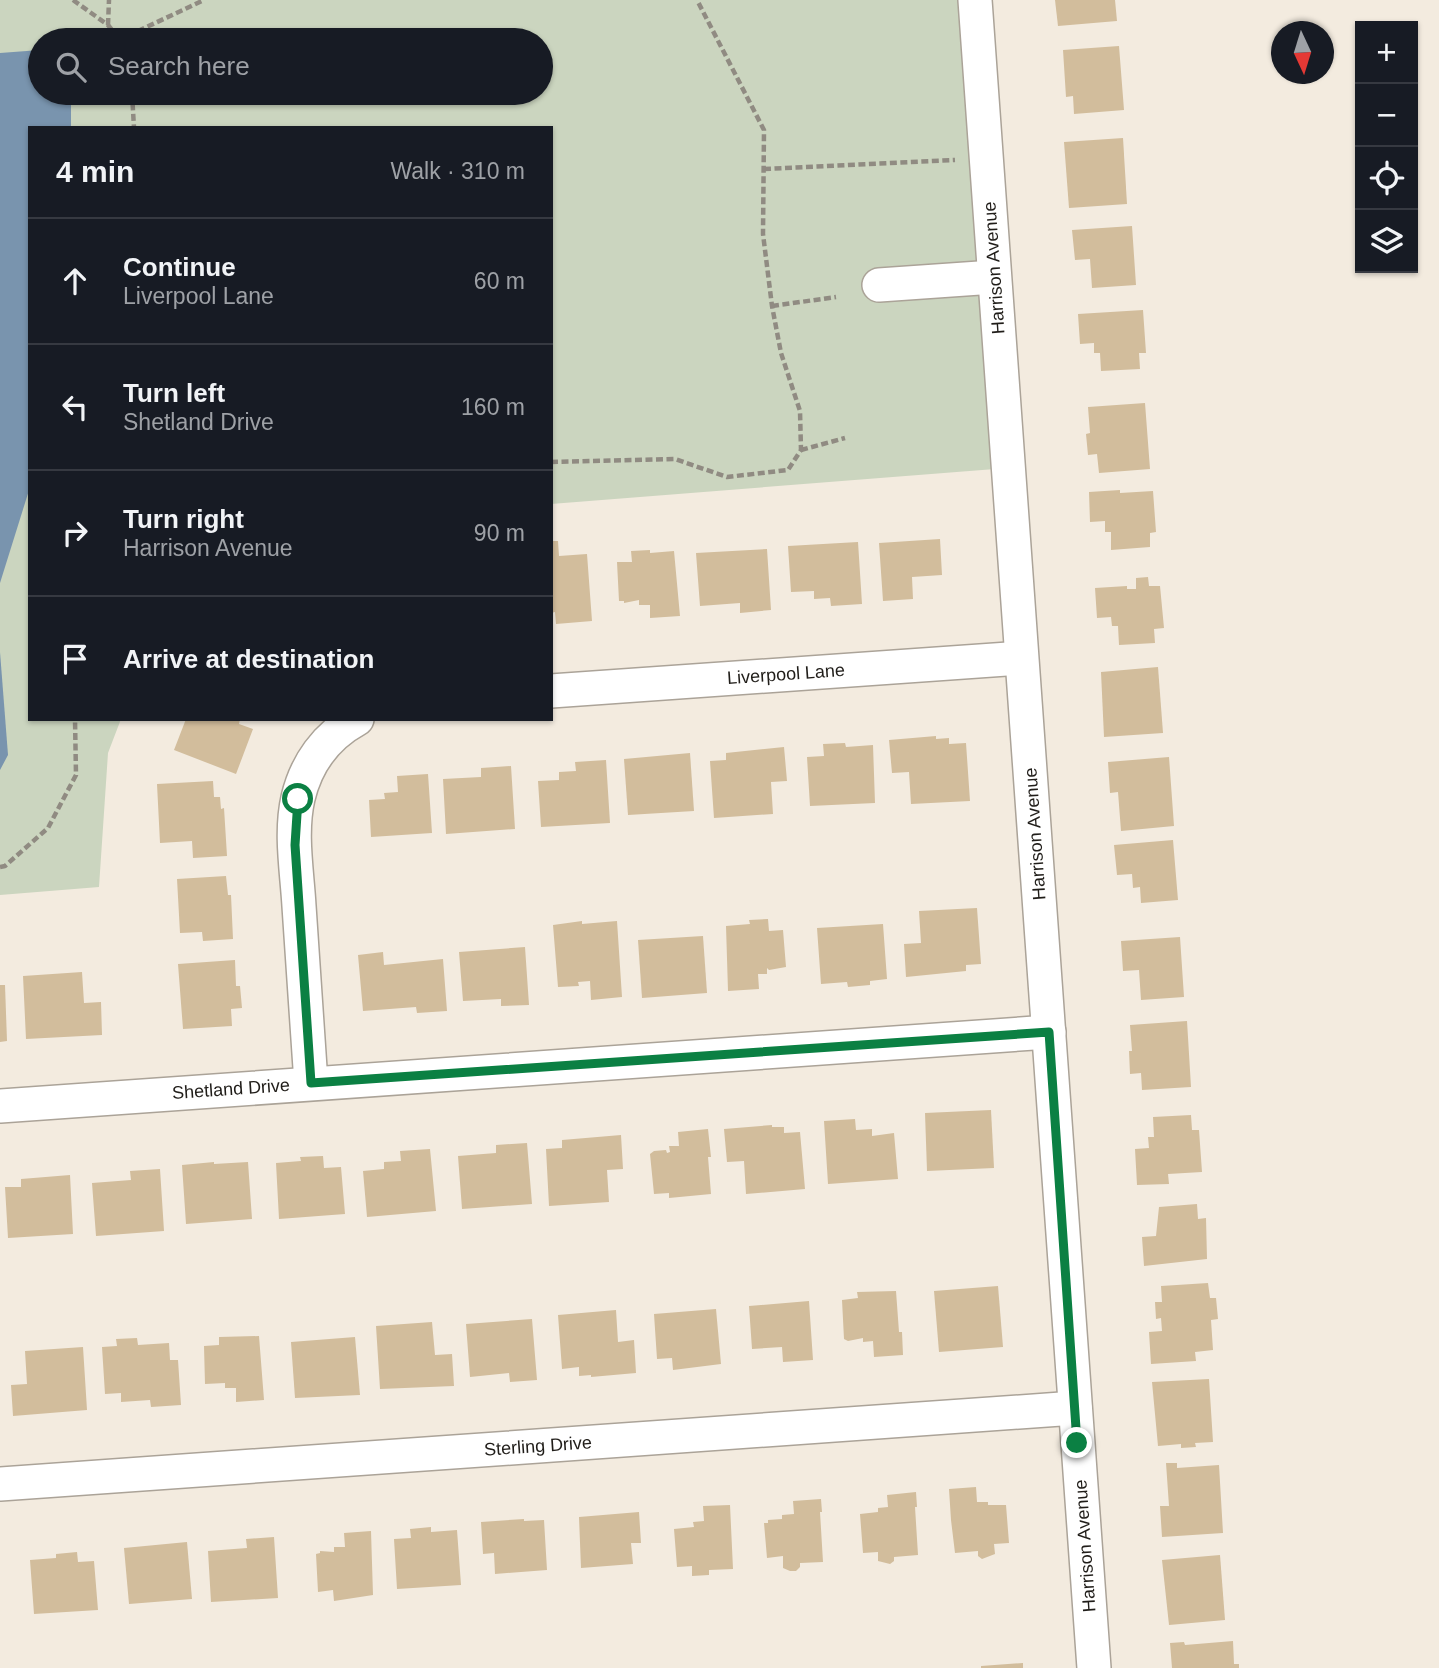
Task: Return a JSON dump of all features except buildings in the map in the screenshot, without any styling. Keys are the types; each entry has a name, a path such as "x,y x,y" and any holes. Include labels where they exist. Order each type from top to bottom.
{"street":[{"name":"Harrison Avenue","path":"975,0 1094,1668"},
{"path":"879,285 994,277"},
{"name":"Liverpool Lane","path":"553,691 1021,657"},
{"path":"311,1083 295,845 298,799 310,765 322,746 339,729 353,721"},
{"name":"Shetland Drive","path":"0,1105 1049,1032"},
{"name":"Sterling Drive","path":"0,1484 1075,1408"}],"path":[{"path":"73,0 110,28"},
{"path":"108,25 109,0"},
{"path":"145,28 204,0"},
{"path":"553,462 675,459 727,477 788,470 801,450 800,411 781,353 763,234 764,130 697,0"},
{"path":"133,105 134,126"},
{"path":"764,169 962,160"},
{"path":"772,306 836,297"},
{"path":"801,450 845,438"},
{"path":"0,867 5,866 48,828 76,775 75,721"}],"green space":[{"path":"0,0 962,0 995,469 553,504 553,126 28,126 28,721 120,721 108,753 99,887 0,895"}],"water":[{"path":"28,51 28,105 71,105 71,126 28,126 28,493 0,583 0,53"},
{"path":"0,652 8,755 0,770"}],"route":[{"path":"298,799 295,845 311,1083 1049,1032 1077,1443"}]}
